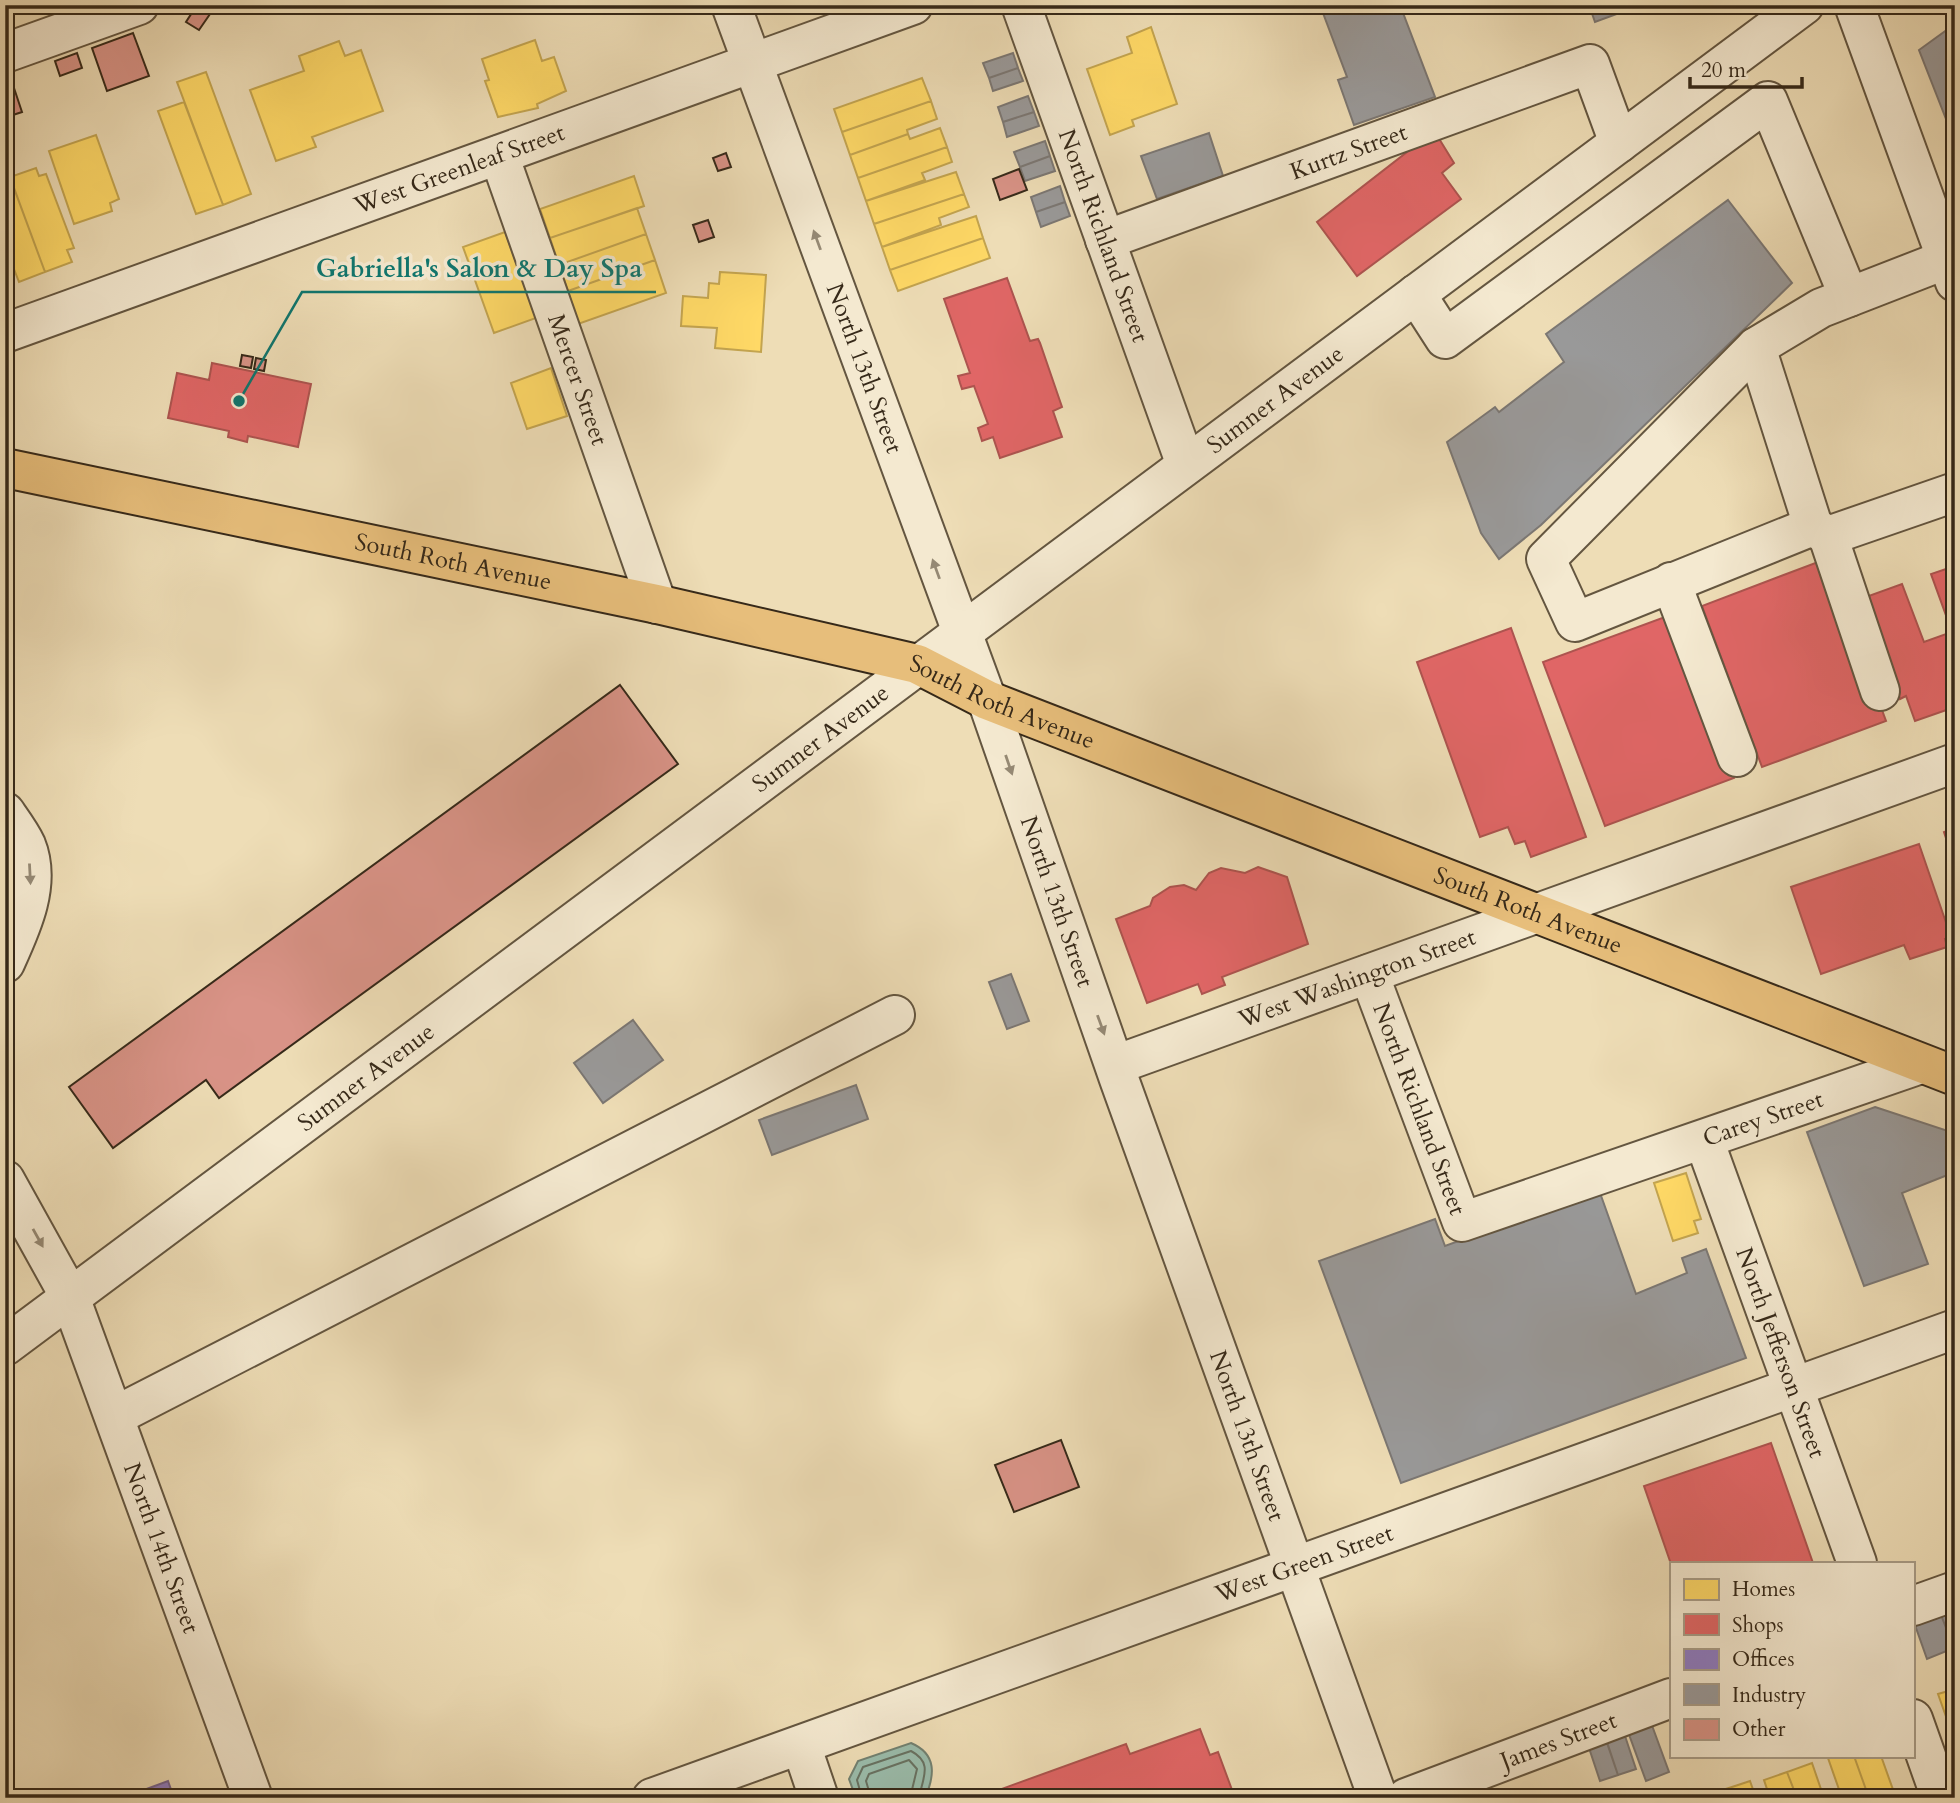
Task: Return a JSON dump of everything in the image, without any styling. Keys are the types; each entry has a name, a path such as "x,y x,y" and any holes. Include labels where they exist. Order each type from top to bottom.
{"main road":[{"name":"South Roth Avenue","path":"5,468 657,604 917,664 987,700 1938,1070"}],"street":[{"path":"5,53 138,5"},
{"name":"North 13th Street","path":"732,5 960,633 987,700 1378,1798"},
{"name":"West Greenleaf Street","path":"8,324 499,155 913,5"},
{"name":"North Richland Street","path":"1021,5 1186,465"},
{"name":"Sumner Avenue","path":"5,1346 1804,5"},
{"path":"1854,5 1941,203 1951,270 1849,297 1821,308 1756,347 1546,559 1575,622 1671,582 1821,531 1955,492"},
{"name":"Kurtz Street","path":"1105,240 1590,64 1619,143"},
{"path":"1416,294 1445,338 1768,101 1849,297"},
{"name":"Mercer Street","path":"499,155 657,604"},
{"path":"1756,347 1880,691"},
{"path":"1671,582 1737,757"},
{"name":"West Washington Street","path":"1115,1065 1955,764"},
{"path":"5,812 26,846 31,883 25,919 5,963"},
{"name":"North Richland Street","path":"1369,974 1462,1222 1603,1174"},
{"path":"115,1416 895,1015"},
{"name":"Carey Street","path":"1603,1174 1704,1140 1938,1070"},
{"name":"North Jefferson Street","path":"1704,1140 1857,1562"},
{"name":"North 14th Street","path":"5,1180 70,1297 253,1798"},
{"name":"West Green Street","path":"652,1798 1955,1329"},
{"path":"1914,1606 1955,1591"},
{"name":"James Street","path":"1406,1798 1670,1698"},
{"path":"1914,1722 1941,1798"},
{"path":"800,1745 819,1798"}],"water":[{"path":"911,1743 926,1753 932,1766 931,1781 925,1798 856,1798 849,1779 858,1761"}],"building: Homes":[{"path":"1151,27 1177,104 1132,120 1134,126 1110,135 1087,69 1132,53 1127,37"},
{"path":"535,40 542,61 554,57 566,91 537,104 538,108 498,117 485,81 489,80 482,59"},
{"path":"339,41 345,56 361,50 383,111 312,137 316,147 276,161 250,90 304,71 299,56"},
{"path":"206,72 251,194 223,205 177,82"},
{"path":"922,78 931,101 842,132 834,109"},
{"path":"931,101 937,119 907,130 908,134 850,155 842,132"},
{"path":"184,102 223,205 196,214 158,111"},
{"path":"940,128 947,147 858,178 850,155 908,134 910,139"},
{"path":"96,135 119,199 110,203 112,211 74,224 49,151"},
{"path":"947,147 952,162 922,173 925,180 866,201 858,178"},
{"path":"5,164 45,272 19,282 5,246"},
{"path":"36,168 39,176 46,174 74,248 67,250 72,262 45,272 10,177"},
{"path":"956,172 964,194 874,224 866,201"},
{"path":"634,176 644,206 550,238 540,209"},
{"path":"964,194 969,207 939,218 941,225 882,247 874,224"},
{"path":"637,208 646,234 559,265 550,238"},
{"path":"976,216 983,238 890,270 882,247"},
{"path":"505,232 536,318 494,333 463,247"},
{"path":"646,234 655,260 568,291 559,265"},
{"path":"983,238 990,258 898,291 890,270"},
{"path":"655,260 666,293 578,324 568,291"},
{"path":"720,272 766,275 761,352 715,348 717,328 681,326 683,296 708,298 709,283 719,284"},
{"path":"551,368 567,416 527,429 511,383"},
{"path":"1686,1173 1701,1219 1694,1221 1698,1233 1673,1241 1654,1183"},
{"path":"1955,1689 1955,1742 1938,1694"},
{"path":"1828,1758 1855,1758 1869,1798 1842,1798"},
{"path":"1855,1758 1882,1758 1896,1798 1869,1798"},
{"path":"1812,1763 1824,1798 1797,1798 1787,1772"},
{"path":"1787,1772 1797,1798 1770,1798 1764,1780"},
{"path":"1750,1781 1756,1798 1729,1798 1726,1789"}],"building: Shops":[{"path":"1438,137 1454,163 1442,173 1461,199 1357,276 1317,222 1420,142"},
{"path":"1007,278 1030,341 1038,339 1040,343 1062,407 1053,411 1062,437 1000,458 993,437 982,441 978,428 988,424 974,386 962,389 958,376 970,373 944,299"},
{"path":"212,363 311,384 298,447 248,436 247,442 228,437 229,431 168,418 177,373 209,380"},
{"path":"1826,559 1886,721 1762,767 1702,606"},
{"path":"1955,566 1955,707 1915,721 1906,696 1900,699 1863,598 1902,584 1924,642 1952,632 1931,574"},
{"path":"1673,614 1734,778 1605,826 1543,662"},
{"path":"1511,628 1586,837 1531,857 1525,841 1515,844 1508,827 1480,837 1417,662"},
{"path":"1955,828 1955,865 1944,832"},
{"path":"1919,844 1951,937 1945,939 1947,947 1910,959 1904,945 1821,974 1791,887"},
{"path":"1258,867 1287,877 1308,944 1222,977 1225,985 1202,994 1198,984 1147,1003 1116,919 1150,906 1153,898 1170,887 1184,885 1196,890 1209,873 1221,868 1245,873"},
{"path":"1771,1443 1813,1562 1670,1562 1644,1486"},
{"path":"1200,1729 1210,1755 1218,1752 1235,1798 998,1798 996,1791 1126,1744 1130,1754"}],"building: Offices":[{"path":"168,1781 174,1798 122,1798"}],"building: Industry":[{"path":"1320,5 1400,5 1435,97 1354,125 1338,80 1347,77"},
{"path":"1589,5 1641,5 1595,22"},
{"path":"1955,24 1955,142 1919,50"},
{"path":"1013,53 1018,68 989,78 983,63"},
{"path":"1018,68 1023,81 993,91 989,78"},
{"path":"1028,96 1034,112 1003,122 998,107"},
{"path":"1034,112 1039,126 1007,137 1003,122"},
{"path":"1209,133 1223,176 1157,199 1141,156"},
{"path":"1045,141 1050,156 1020,167 1014,152"},
{"path":"1050,156 1055,171 1025,181 1020,167"},
{"path":"1060,186 1065,202 1036,212 1031,197"},
{"path":"1728,200 1792,283 1541,525 1499,559 1481,533 1447,442 1495,407 1499,412 1564,362 1546,334"},
{"path":"1065,202 1070,216 1041,227 1036,212"},
{"path":"1011,974 1029,1021 1007,1029 989,982"},
{"path":"633,1020 663,1060 603,1103 574,1063"},
{"path":"856,1085 868,1119 772,1155 759,1120"},
{"path":"1875,1107 1948,1131 1955,1149 1955,1172 1902,1193 1928,1264 1864,1286 1807,1132"},
{"path":"1599,1190 1636,1294 1687,1273 1682,1258 1706,1249 1746,1358 1401,1483 1319,1261 1435,1219 1445,1246"},
{"path":"1955,1611 1955,1648 1954,1648 1941,1615"},
{"path":"1941,1615 1954,1648 1927,1659 1915,1625"},
{"path":"1650,1720 1669,1772 1646,1781 1627,1729"},
{"path":"1623,1730 1636,1769 1618,1775 1605,1737"},
{"path":"1606,1739 1618,1775 1600,1781 1588,1745"}],"building: Other":[{"path":"197,5 210,14 199,30 186,22"},
{"path":"133,33 149,76 107,91 92,48"},
{"path":"77,53 82,68 60,76 55,61"},
{"path":"10,76 22,112 7,117 5,78"},
{"path":"726,153 731,167 718,171 713,158"},
{"path":"1019,169 1027,190 1000,200 993,179"},
{"path":"708,220 714,237 699,242 693,225"},
{"path":"242,355 253,357 251,368 240,366"},
{"path":"256,358 266,360 264,371 254,369"},
{"path":"620,685 678,764 219,1098 206,1080 113,1148 69,1087"},
{"path":"1061,1440 1079,1487 1014,1512 995,1465"}],"place":[{"name":"Gabriella's Salon & Day Spa","path":"239,401"}]}
